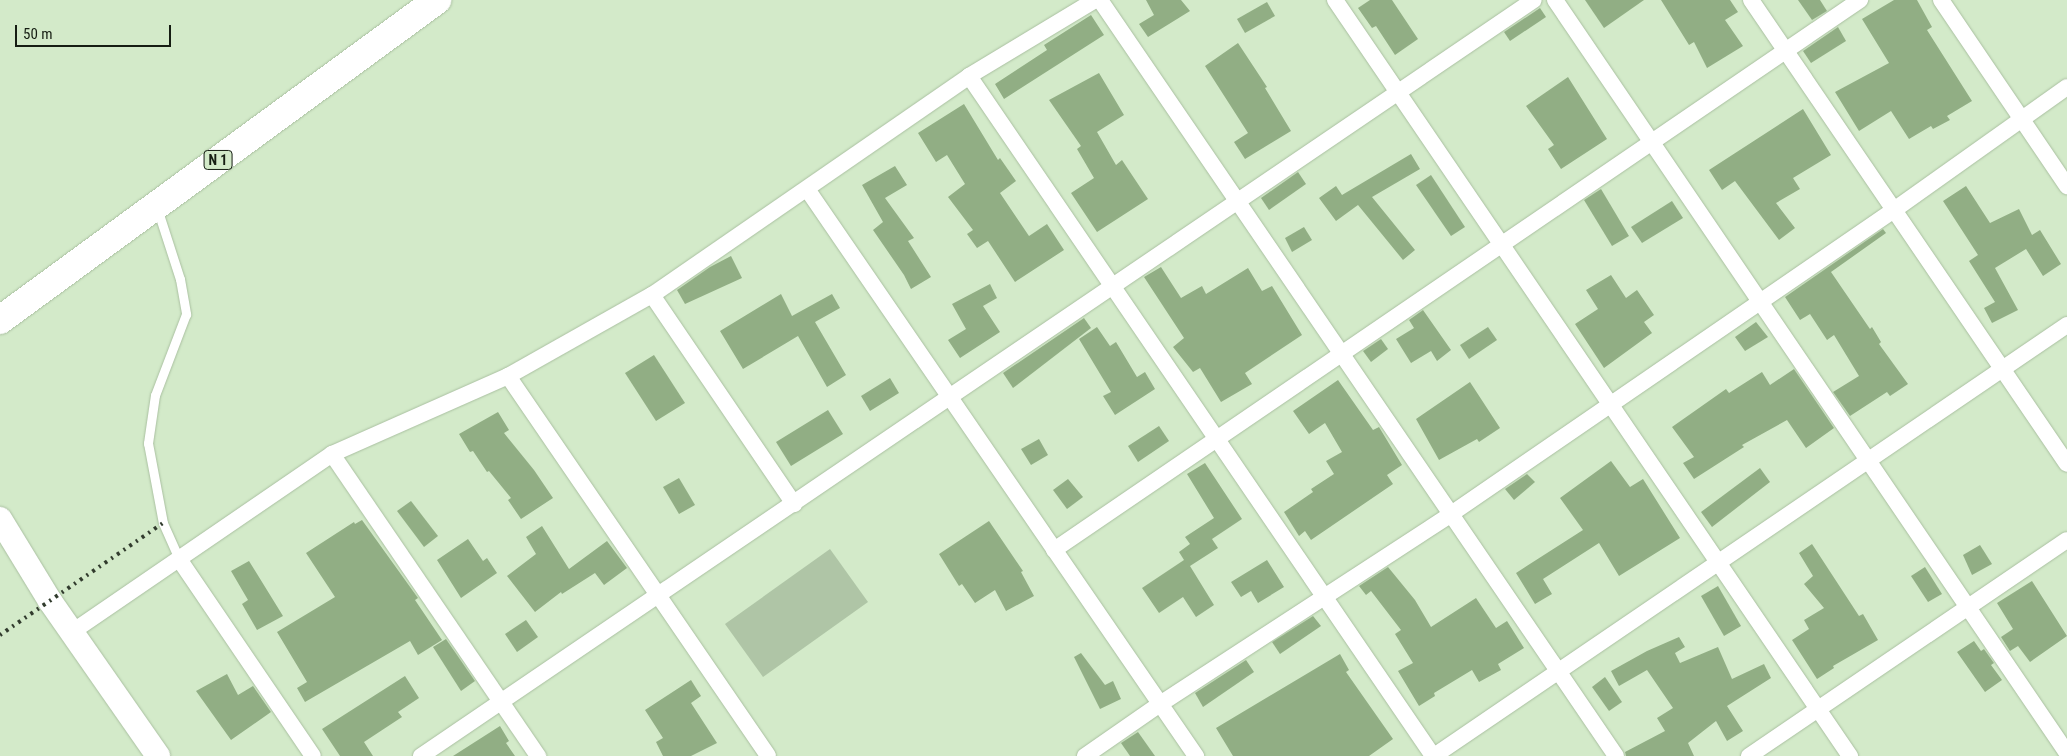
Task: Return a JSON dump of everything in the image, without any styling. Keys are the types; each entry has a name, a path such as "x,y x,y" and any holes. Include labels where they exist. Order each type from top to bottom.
{"highway":[{"name":"N 1","path":"0,320 437,0"}],"main road":[{"path":"0,519 72,632 158,756"}],"street":[{"path":"72,632 332,454 508,376 652,295 970,76 1095,0"},
{"path":"1100,0 1616,756"},
{"path":"1335,0 1850,756"},
{"path":"421,756 502,703 1534,0"},
{"path":"1555,0 2067,753"},
{"path":"1751,0 2067,464"},
{"path":"1054,550 1860,0"},
{"path":"1941,0 2067,186"},
{"path":"970,76 1434,756 2067,326"},
{"path":"1084,756 1160,704 1451,514 1894,210 2067,87"},
{"path":"807,189 1196,756"},
{"path":"652,295 794,504"},
{"path":"508,376 659,596 764,755"},
{"path":"332,454 538,756"},
{"path":"1749,756 2067,540"},
{"path":"179,559 313,756"}],"lane":[{"path":"156,205 180,279 186,314 155,395 148,443 163,523 179,559"}],"green space":[{"path":"830,549 868,602 763,677 725,624"}],"building":[{"path":"1146,0 1181,0 1190,11 1148,37 1139,24 1154,15"},
{"path":"1370,0 1392,0 1418,39 1395,55 1376,26 1372,28 1358,8"},
{"path":"1585,0 1644,0 1604,28"},
{"path":"1661,0 1730,0 1738,12 1725,20 1743,46 1707,68 1694,42 1689,45"},
{"path":"1798,0 1820,0 1827,11 1812,20"},
{"path":"1894,0 1917,0 1932,27 1927,30 1972,101 1947,116 1950,120 1933,129 1931,126 1909,139 1891,111 1859,131 1835,92 1889,63 1862,19"},
{"path":"1267,2 1275,16 1245,33 1237,19"},
{"path":"1540,8 1546,17 1510,41 1504,32"},
{"path":"1091,15 1104,35 1004,99 995,84 1047,50 1044,45"},
{"path":"1838,27 1846,41 1811,63 1803,51"},
{"path":"1238,43 1267,87 1265,88 1291,131 1245,159 1234,142 1248,133 1205,66"},
{"path":"1099,73 1124,115 1097,132 1116,165 1122,160 1148,199 1097,232 1071,193 1094,178 1077,149 1081,146 1049,100"},
{"path":"1568,77 1607,139 1561,169 1548,149 1554,145 1526,106"},
{"path":"964,104 998,160 1000,158 1016,181 1000,193 1029,236 1047,224 1064,250 1015,282 988,241 977,248 967,234 973,230 948,197 965,184 947,155 936,162 918,133"},
{"path":"1803,109 1831,155 1793,178 1800,189 1776,203 1795,228 1779,240 1735,181 1722,190 1709,170"},
{"path":"1411,154 1420,169 1372,197 1415,250 1403,260 1358,205 1336,221 1319,198 1336,186 1342,195"},
{"path":"895,166 907,185 885,198 914,238 908,241 931,277 911,289 904,275 873,230 883,222 862,185"},
{"path":"1298,172 1306,184 1269,210 1261,198"},
{"path":"1431,175 1465,227 1451,236 1416,185"},
{"path":"1966,186 1990,223 2019,209 2032,235 2040,230 2061,264 2043,276 2026,249 1995,268 2018,310 1992,323 1984,308 1995,302 1969,261 1978,255 1943,201"},
{"path":"1601,189 1629,236 1612,246 1584,200"},
{"path":"1672,201 1683,218 1642,243 1631,227"},
{"path":"1304,227 1312,240 1292,252 1285,238"},
{"path":"1883,229 1886,233 1831,272 1870,329 1872,327 1881,342 1879,344 1908,384 1890,396 1887,392 1850,416 1833,392 1859,376 1834,335 1827,340 1810,314 1800,320 1785,297"},
{"path":"731,256 742,278 685,304 677,290 710,267"},
{"path":"1161,267 1181,298 1202,286 1206,294 1248,268 1262,291 1272,286 1302,335 1245,373 1252,384 1221,402 1200,368 1193,372 1173,347 1184,338 1144,277"},
{"path":"1611,275 1626,298 1637,290 1654,315 1644,322 1652,333 1604,368 1575,324 1598,309 1586,290"},
{"path":"990,284 997,298 983,306 1000,332 960,358 948,340 966,329 952,304"},
{"path":"781,294 792,316 832,294 840,308 815,322 846,375 827,387 798,336 743,369 720,331"},
{"path":"1423,310 1451,350 1437,361 1431,351 1411,363 1396,339 1414,328 1409,320"},
{"path":"1084,318 1091,328 1013,388 1003,373"},
{"path":"1756,322 1768,337 1745,351 1735,337"},
{"path":"1097,327 1110,346 1116,342 1137,377 1145,372 1155,389 1115,415 1103,396 1111,392 1079,339"},
{"path":"1488,327 1497,340 1469,359 1460,345"},
{"path":"1381,339 1388,349 1371,362 1363,351"},
{"path":"654,355 685,403 656,421 625,373"},
{"path":"1794,369 1834,428 1806,448 1787,420 1742,445 1744,447 1694,479 1683,463 1694,457 1672,427 1726,389 1729,393 1762,372 1770,385"},
{"path":"890,378 899,393 870,411 861,396"},
{"path":"1338,380 1373,430 1379,427 1402,465 1387,475 1393,484 1311,540 1305,531 1299,536 1284,512 1313,492 1311,489 1334,474 1326,461 1342,452 1325,423 1309,434 1293,411"},
{"path":"1470,382 1500,428 1479,442 1477,439 1439,460 1416,419"},
{"path":"828,410 843,434 791,466 776,442"},
{"path":"498,412 509,430 504,433 534,470 553,498 521,519 508,500 511,498 489,471 487,472 473,451 470,452 459,434"},
{"path":"1159,426 1169,441 1138,462 1128,446"},
{"path":"1039,439 1048,455 1031,465 1021,449"},
{"path":"1611,461 1630,487 1643,479 1680,538 1619,576 1599,543 1543,579 1552,594 1535,604 1516,573 1583,530 1560,498"},
{"path":"1205,463 1242,519 1212,539 1218,548 1190,566 1214,605 1196,617 1183,597 1159,613 1142,588 1184,560 1179,552 1190,544 1185,537 1214,518 1187,474"},
{"path":"1760,468 1770,482 1712,527 1701,512"},
{"path":"1527,474 1535,482 1514,500 1505,489"},
{"path":"679,478 695,505 679,514 663,487"},
{"path":"1068,479 1083,497 1067,509 1053,490"},
{"path":"411,501 438,536 424,547 397,511"},
{"path":"362,520 418,598 415,600 442,640 418,655 410,641 305,702 297,688 307,682 277,632 335,597 306,553 354,522 355,524"},
{"path":"989,521 1023,571 1021,572 1034,596 1006,611 995,590 975,603 962,584 959,586 939,554"},
{"path":"542,526 569,569 607,541 627,568 604,585 595,573 562,594 561,592 535,612 507,576 536,554 526,537"},
{"path":"468,539 483,561 487,558 497,573 461,598 437,560"},
{"path":"1812,544 1859,616 1863,614 1878,640 1833,666 1834,668 1817,679 1792,640 1809,629 1804,620 1824,608 1804,584 1813,576 1799,553"},
{"path":"1980,545 1992,564 1972,575 1963,555"},
{"path":"1267,560 1284,587 1258,603 1251,591 1241,597 1231,582"},
{"path":"249,561 283,616 257,630 242,604 248,600 231,571"},
{"path":"1388,567 1415,600 1431,627 1476,598 1496,628 1507,621 1524,648 1498,664 1501,670 1479,682 1472,670 1434,693 1435,696 1419,706 1398,671 1413,663 1395,634 1401,630 1371,591 1366,595 1359,586"},
{"path":"1925,567 1942,594 1928,602 1911,576"},
{"path":"2032,581 2067,636 2030,662 2018,646 2010,651 2001,637 2013,629 1997,603"},
{"path":"1718,586 1741,626 1724,636 1701,596"},
{"path":"1313,616 1321,626 1280,654 1272,642"},
{"path":"526,620 538,637 517,652 505,634"},
{"path":"1679,637 1685,647 1675,653 1680,663 1718,647 1732,679 1764,664 1771,678 1727,706 1743,731 1727,741 1716,721 1688,743 1694,756 1626,756 1625,752 1665,731 1657,718 1673,708 1647,670 1619,686 1611,671 1647,651"},
{"path":"446,639 475,681 461,691 433,647"},
{"path":"1974,641 1981,651 1984,649 1994,663 1991,665 2002,680 1985,692 1957,652"},
{"path":"1081,653 1105,685 1113,681 1121,699 1100,709 1074,657"},
{"path":"1340,654 1349,670 1346,672 1393,739 1369,756 1233,756 1216,728"},
{"path":"1246,660 1254,672 1203,707 1195,693"},
{"path":"227,674 238,695 253,686 271,712 231,740 196,691"},
{"path":"405,676 419,698 398,712 402,717 364,742 373,756 340,756 322,729"},
{"path":"1605,677 1622,702 1609,711 1592,687"},
{"path":"691,680 701,696 691,703 717,743 691,756 663,756 656,742 663,738 645,710"},
{"path":"500,726 509,741 506,743 515,756 453,756"},
{"path":"1138,732 1155,756 1130,756 1121,743"}],"railway":[{"path":"0,635 163,523"}]}
